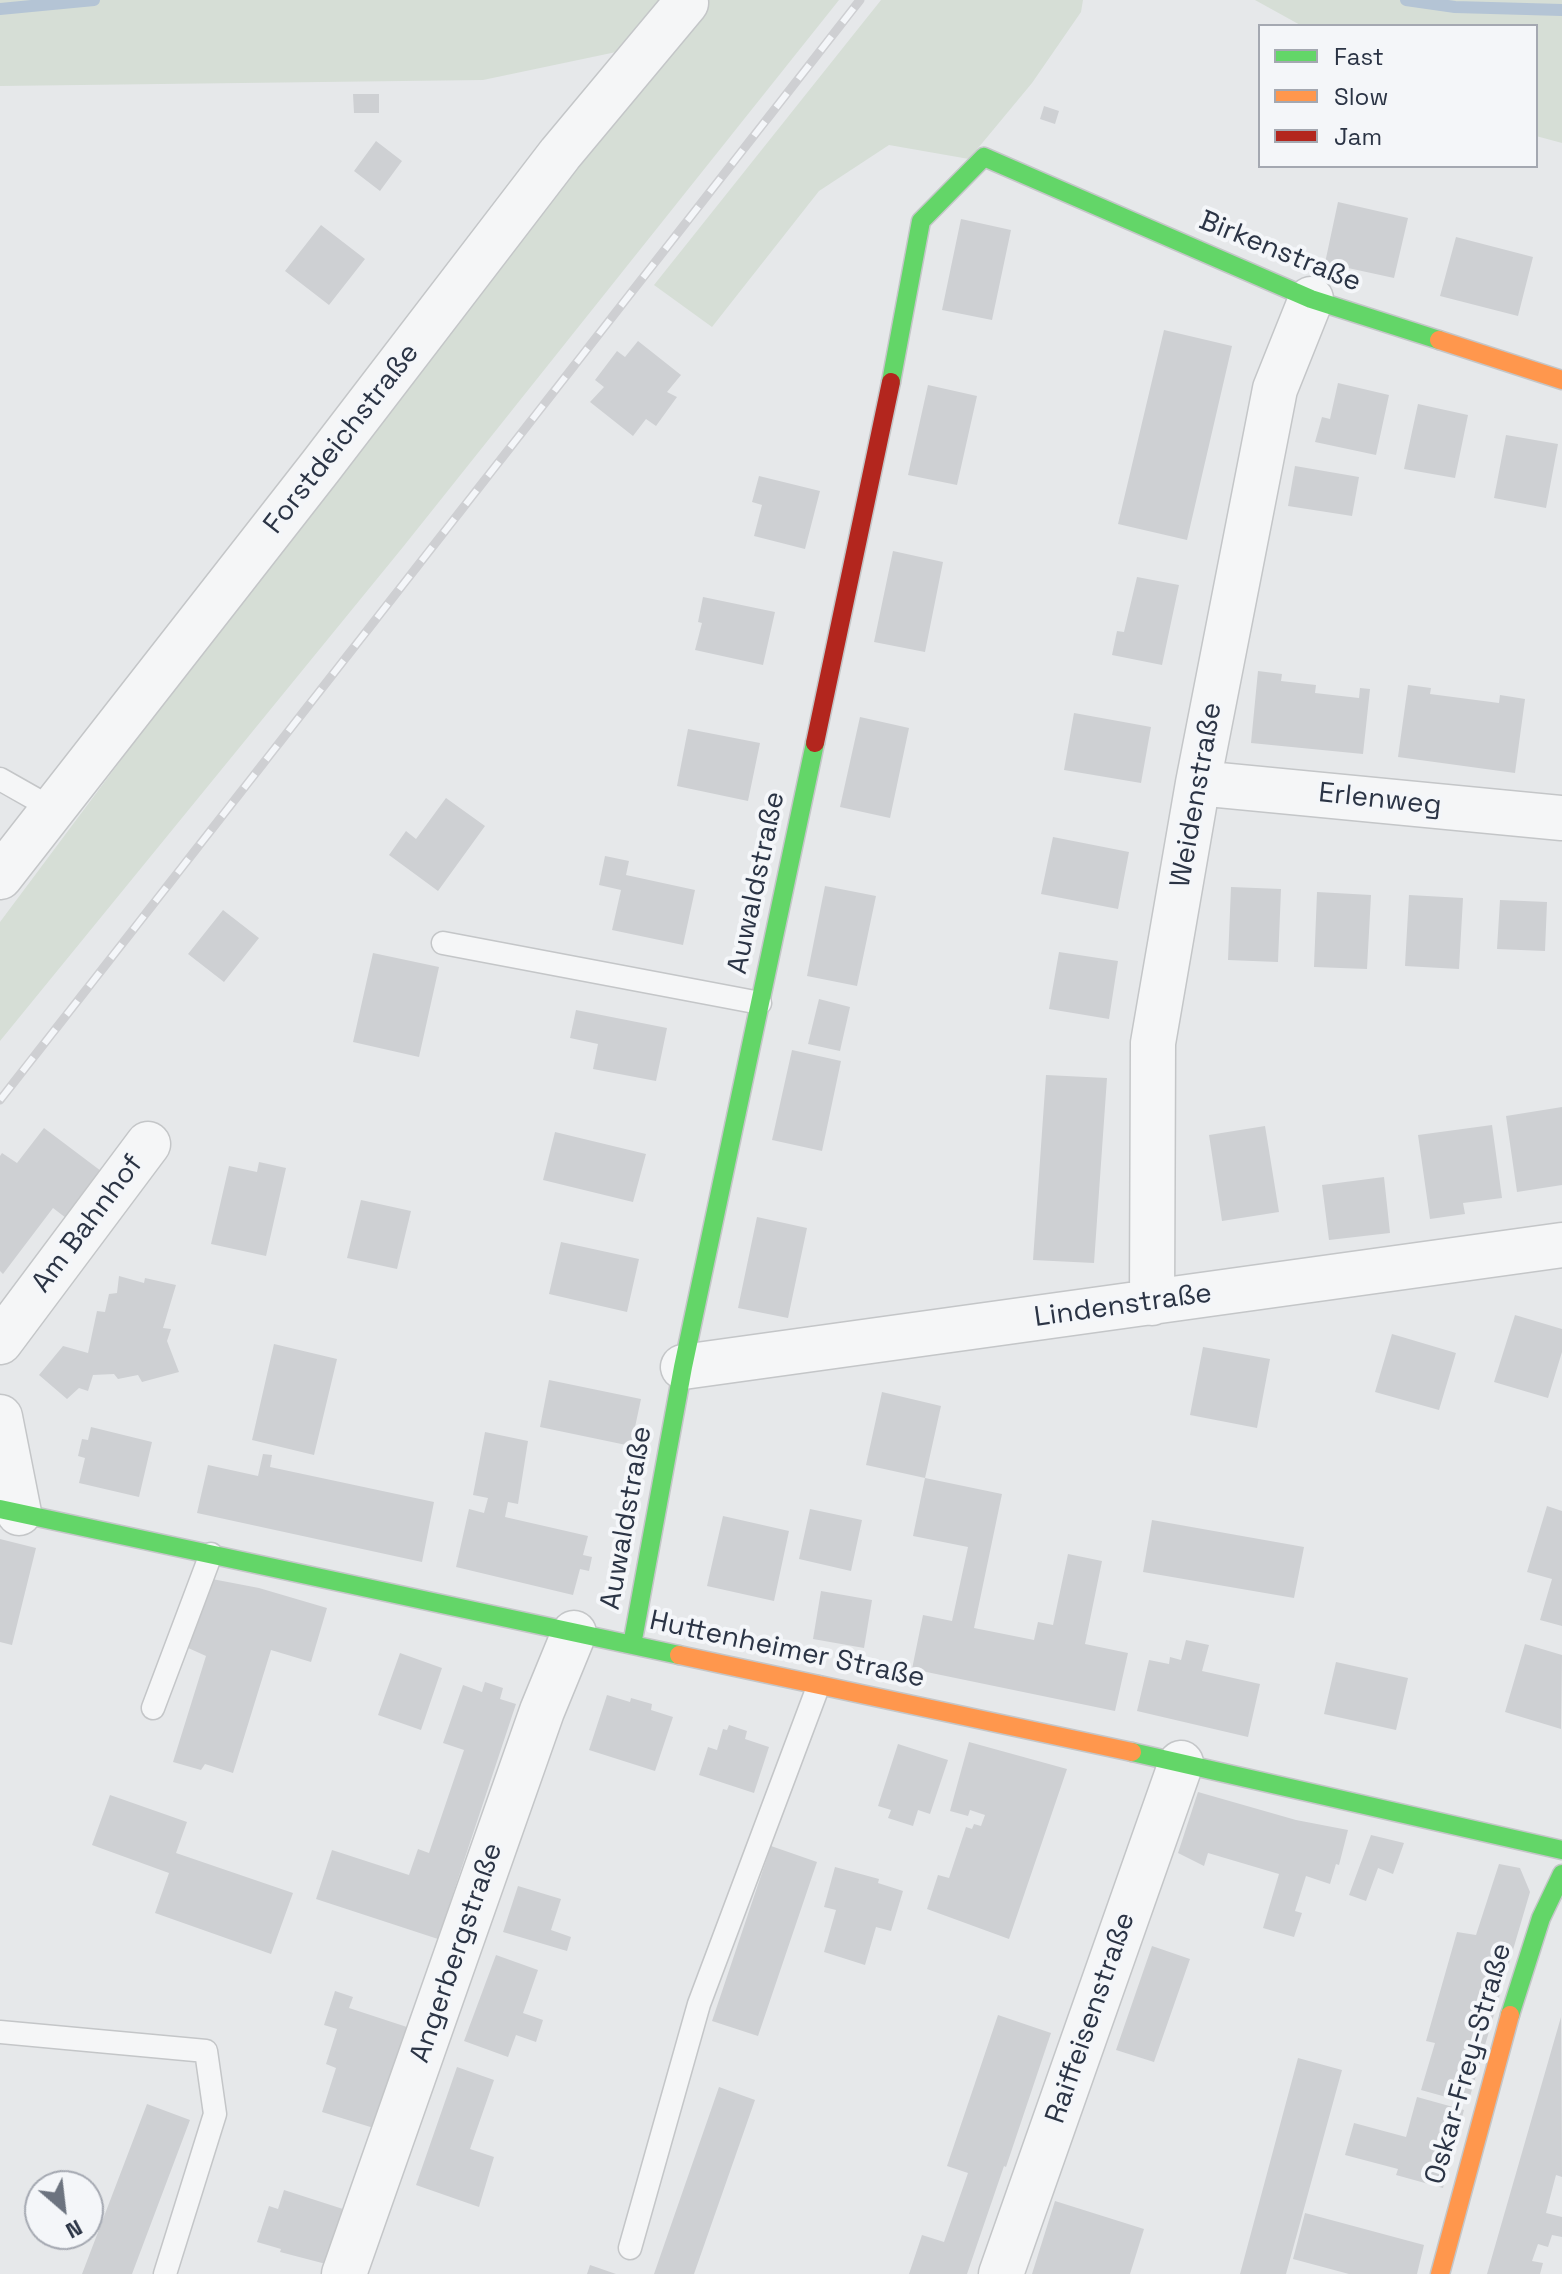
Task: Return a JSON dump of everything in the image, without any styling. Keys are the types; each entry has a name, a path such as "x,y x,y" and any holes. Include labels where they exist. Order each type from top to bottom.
{"street":[{"name":"Forstdeichstraße","path":"0,877 560,154 686,3"},
{"name":"Birkenstraße","path":"984,157 1311,299 1562,380"},
{"name":"Auwaldstraße","path":"632,1645 683,1367 890,386 921,221 984,157"},
{"name":"Weidenstraße","path":"1152,1303 1153,1043 1198,783 1275,389 1311,299"},
{"name":"Erlenweg","path":"1198,783 1562,818"},
{"name":"Am Bahnhof","path":"0,1342 148,1144"},
{"name":"Lindenstraße","path":"683,1367 1562,1245"},
{"path":"0,1417 10,1511"},
{"name":"Huttenheimer Straße","path":"10,1511 1181,1763 1562,1850"},
{"name":"Angerbergstraße","path":"344,2274 542,1711 574,1633"},
{"name":"Raiffeisenstraße","path":"1001,2274 1181,1763"},
{"name":"Oskar-Frey-Straße","path":"1440,2274 1510,2013 1550,1896 1562,1874"}],"lane":[{"path":"0,779 53,809"},
{"path":"443,943 760,1003"},
{"path":"153,1708 211,1554"},
{"path":"630,2248 699,2004 818,1687"},
{"path":"0,2032 206,2051 215,2114 165,2274"}],"shaded area":[{"path":"0,0 839,0 403,547 0,1041 0,922 315,500 621,51 483,80 0,86"},
{"path":"881,0 1083,0 1081,12 1032,83 969,159 889,145 819,191 712,327 654,285"},
{"path":"1255,0 1562,0 1562,143 1538,137 1538,24 1298,24"}],"building":[{"path":"353,94 379,94 379,113 354,113"},
{"path":"1044,106 1059,111 1055,124 1040,119"},
{"path":"376,141 402,161 380,191 354,171"},
{"path":"1338,202 1408,218 1394,278 1325,263"},
{"path":"961,219 1011,230 992,320 942,310"},
{"path":"321,225 365,259 329,305 285,271"},
{"path":"1456,237 1533,257 1518,316 1440,296"},
{"path":"1164,330 1232,346 1187,540 1118,524"},
{"path":"638,341 681,375 667,392 677,397 656,426 646,419 633,436 590,402 604,387 595,380 617,351 625,357"},
{"path":"1338,383 1389,395 1376,455 1315,442 1322,417 1330,419"},
{"path":"928,385 977,396 957,485 908,475"},
{"path":"1418,404 1468,415 1455,478 1404,469"},
{"path":"1506,435 1558,444 1546,508 1494,498"},
{"path":"1295,466 1359,477 1352,516 1288,506"},
{"path":"759,476 820,491 805,549 754,536 762,505 752,502"},
{"path":"893,551 943,562 925,652 874,642"},
{"path":"1137,577 1179,585 1162,665 1112,655 1117,631 1124,632"},
{"path":"703,597 775,612 763,665 695,650 702,623 698,622"},
{"path":"1258,671 1282,674 1281,681 1316,685 1315,693 1359,698 1360,688 1370,689 1363,754 1251,743"},
{"path":"1408,685 1431,688 1430,694 1499,703 1500,695 1525,699 1515,773 1398,757"},
{"path":"1074,713 1151,727 1141,783 1064,770"},
{"path":"860,717 909,728 890,818 840,807"},
{"path":"688,729 760,743 748,801 677,786"},
{"path":"446,798 485,826 438,891 389,855 406,831 416,839"},
{"path":"1053,837 1129,852 1118,909 1041,894"},
{"path":"605,856 629,861 626,875 695,890 683,945 612,930 621,890 599,885"},
{"path":"825,886 876,896 857,986 807,976"},
{"path":"1231,887 1281,889 1278,962 1228,960"},
{"path":"1317,892 1371,895 1367,969 1314,967"},
{"path":"1409,895 1463,898 1459,969 1405,966"},
{"path":"1500,900 1547,902 1545,951 1497,949"},
{"path":"223,910 259,938 224,982 188,954"},
{"path":"1059,952 1118,961 1109,1019 1049,1009"},
{"path":"373,953 439,967 419,1057 353,1042"},
{"path":"819,999 850,1007 840,1051 808,1044"},
{"path":"576,1010 667,1028 656,1081 593,1069 598,1044 570,1038"},
{"path":"792,1050 841,1061 822,1151 772,1140"},
{"path":"1046,1075 1107,1078 1094,1263 1033,1260"},
{"path":"1562,1107 1562,1185 1517,1192 1506,1116"},
{"path":"1492,1125 1502,1198 1463,1203 1465,1214 1430,1219 1418,1135"},
{"path":"1265,1126 1279,1212 1222,1221 1209,1135"},
{"path":"44,1128 101,1171 66,1218 53,1208 3,1274 0,1271 0,1156 2,1153 17,1163"},
{"path":"555,1132 646,1154 633,1202 543,1180"},
{"path":"259,1162 286,1168 266,1256 211,1244 229,1166 257,1172"},
{"path":"1384,1177 1390,1233 1329,1240 1322,1185"},
{"path":"361,1200 411,1211 397,1269 347,1258"},
{"path":"757,1217 807,1228 788,1318 738,1308"},
{"path":"561,1242 639,1259 627,1312 549,1294"},
{"path":"119,1276 144,1283 145,1278 176,1285 163,1328 171,1329 167,1341 179,1372 142,1382 138,1375 118,1379 114,1374 93,1375 88,1391 79,1388 67,1399 39,1375 63,1346 88,1353 97,1311 105,1312 109,1294 117,1293"},
{"path":"1515,1315 1562,1329 1562,1352 1548,1398 1494,1382"},
{"path":"1392,1334 1456,1353 1439,1410 1375,1392"},
{"path":"274,1344 337,1359 314,1455 252,1440"},
{"path":"1203,1347 1270,1359 1257,1428 1190,1415"},
{"path":"549,1380 641,1399 631,1446 540,1427"},
{"path":"882,1392 941,1406 925,1478 866,1465"},
{"path":"91,1427 152,1442 139,1497 79,1483 85,1458 78,1456 82,1439 88,1440"},
{"path":"485,1432 528,1441 518,1504 508,1502 505,1517 588,1536 583,1555 592,1557 589,1571 580,1569 573,1595 456,1567 469,1509 484,1513 488,1498 473,1495"},
{"path":"263,1454 272,1455 270,1467 434,1502 422,1562 197,1513 208,1465 258,1476"},
{"path":"925,1478 1002,1494 974,1628 1034,1640 1038,1622 1053,1625 1068,1554 1102,1561 1085,1644 1128,1653 1115,1711 912,1669 923,1615 952,1621 968,1547 913,1536"},
{"path":"1547,1506 1562,1511 1562,1626 1540,1620 1552,1579 1527,1572"},
{"path":"810,1509 862,1520 851,1571 799,1559"},
{"path":"723,1516 789,1531 774,1601 707,1586"},
{"path":"1152,1520 1304,1547 1294,1598 1143,1572"},
{"path":"0,1539 36,1548 12,1645 0,1642"},
{"path":"212,1579 259,1588 327,1608 311,1662 271,1650 233,1773 205,1764 201,1770 173,1762 206,1656 186,1647"},
{"path":"821,1591 872,1600 864,1648 813,1639"},
{"path":"1186,1640 1209,1645 1202,1671 1260,1684 1248,1737 1137,1711 1149,1660 1169,1664 1170,1657 1181,1660"},
{"path":"1525,1644 1562,1655 1561,1729 1505,1712"},
{"path":"400,1653 442,1668 421,1730 378,1715"},
{"path":"1336,1662 1408,1678 1396,1730 1324,1714"},
{"path":"485,1682 503,1688 500,1699 516,1704 438,1939 316,1899 332,1850 409,1875 418,1849 429,1853 464,1750 443,1743 463,1685 482,1692"},
{"path":"607,1695 652,1704 651,1710 673,1717 655,1771 589,1750"},
{"path":"729,1725 747,1731 745,1739 769,1747 754,1793 699,1775 708,1747 717,1750 723,1729 727,1730"},
{"path":"969,1742 1067,1769 1009,1939 927,1909 938,1875 949,1878 966,1827 972,1829 974,1824 981,1826 985,1815 970,1810 968,1816 950,1811"},
{"path":"898,1744 948,1760 930,1814 918,1810 913,1826 888,1818 891,1810 878,1806"},
{"path":"1198,1792 1296,1820 1348,1830 1339,1865 1336,1864 1330,1884 1306,1876 1295,1911 1302,1913 1294,1937 1263,1928 1279,1874 1208,1853 1204,1866 1178,1853"},
{"path":"110,1795 187,1822 176,1853 293,1893 271,1954 155,1913 169,1873 92,1845"},
{"path":"1371,1835 1404,1843 1393,1874 1378,1868 1366,1901 1349,1895"},
{"path":"771,1846 817,1862 758,2036 712,2021"},
{"path":"1499,1864 1520,1868 1530,1892 1468,2103 1421,2090 1435,2043 1426,2041 1457,1932 1476,1935"},
{"path":"835,1867 879,1879 878,1883 903,1891 891,1931 876,1927 865,1965 824,1952 836,1910 824,1907"},
{"path":"518,1886 561,1899 551,1930 571,1937 567,1951 503,1932"},
{"path":"1152,1946 1190,1959 1154,2062 1116,2050"},
{"path":"496,1955 538,1970 523,2013 543,2020 536,2042 516,2035 508,2057 464,2041"},
{"path":"335,1991 353,1997 349,2008 410,2028 377,2129 322,2112 336,2068 326,2064 337,2029 324,2025"},
{"path":"998,2015 1051,2033 1006,2167 967,2274 909,2274 922,2235 944,2242 968,2173 947,2166"},
{"path":"1561,2017 1562,2177 1556,2175 1546,2213 1562,2217 1562,2237 1552,2235 1548,2247 1538,2244 1532,2261 1543,2263 1540,2274 1487,2274"},
{"path":"1298,2058 1342,2070 1286,2274 1240,2274"},
{"path":"457,2067 494,2080 470,2149 494,2157 479,2207 416,2185"},
{"path":"719,2087 755,2100 694,2274 654,2274"},
{"path":"1417,2097 1464,2110 1443,2188 1396,2175 1398,2169 1345,2155 1354,2123 1406,2137"},
{"path":"147,2104 190,2120 132,2274 82,2274 91,2250 104,2250 104,2216"},
{"path":"284,2190 343,2209 326,2264 280,2252 281,2249 257,2242 269,2206 278,2209"},
{"path":"1055,2201 1144,2229 1130,2274 1032,2274"},
{"path":"1305,2213 1424,2245 1417,2274 1349,2274 1293,2259"},
{"path":"590,2265 616,2274 587,2274"}],"waterway":[{"path":"0,9 94,0"},
{"path":"1406,0 1455,7 1562,10"}],"railway":[{"path":"0,1100 860,0"}],"traffic: fast":[{"path":"891,382 921,221 984,157 1311,299 1439,340"},
{"path":"632,1645 683,1367 815,743"},
{"path":"0,1509 679,1655"},
{"path":"1132,1752 1562,1850"},
{"path":"1510,2015 1541,1918 1562,1874"}],"traffic: slow":[{"path":"1439,340 1562,380"},
{"path":"679,1655 1132,1752"},
{"path":"1440,2274 1510,2015"}],"traffic: jam":[{"path":"815,743 891,382"}]}
